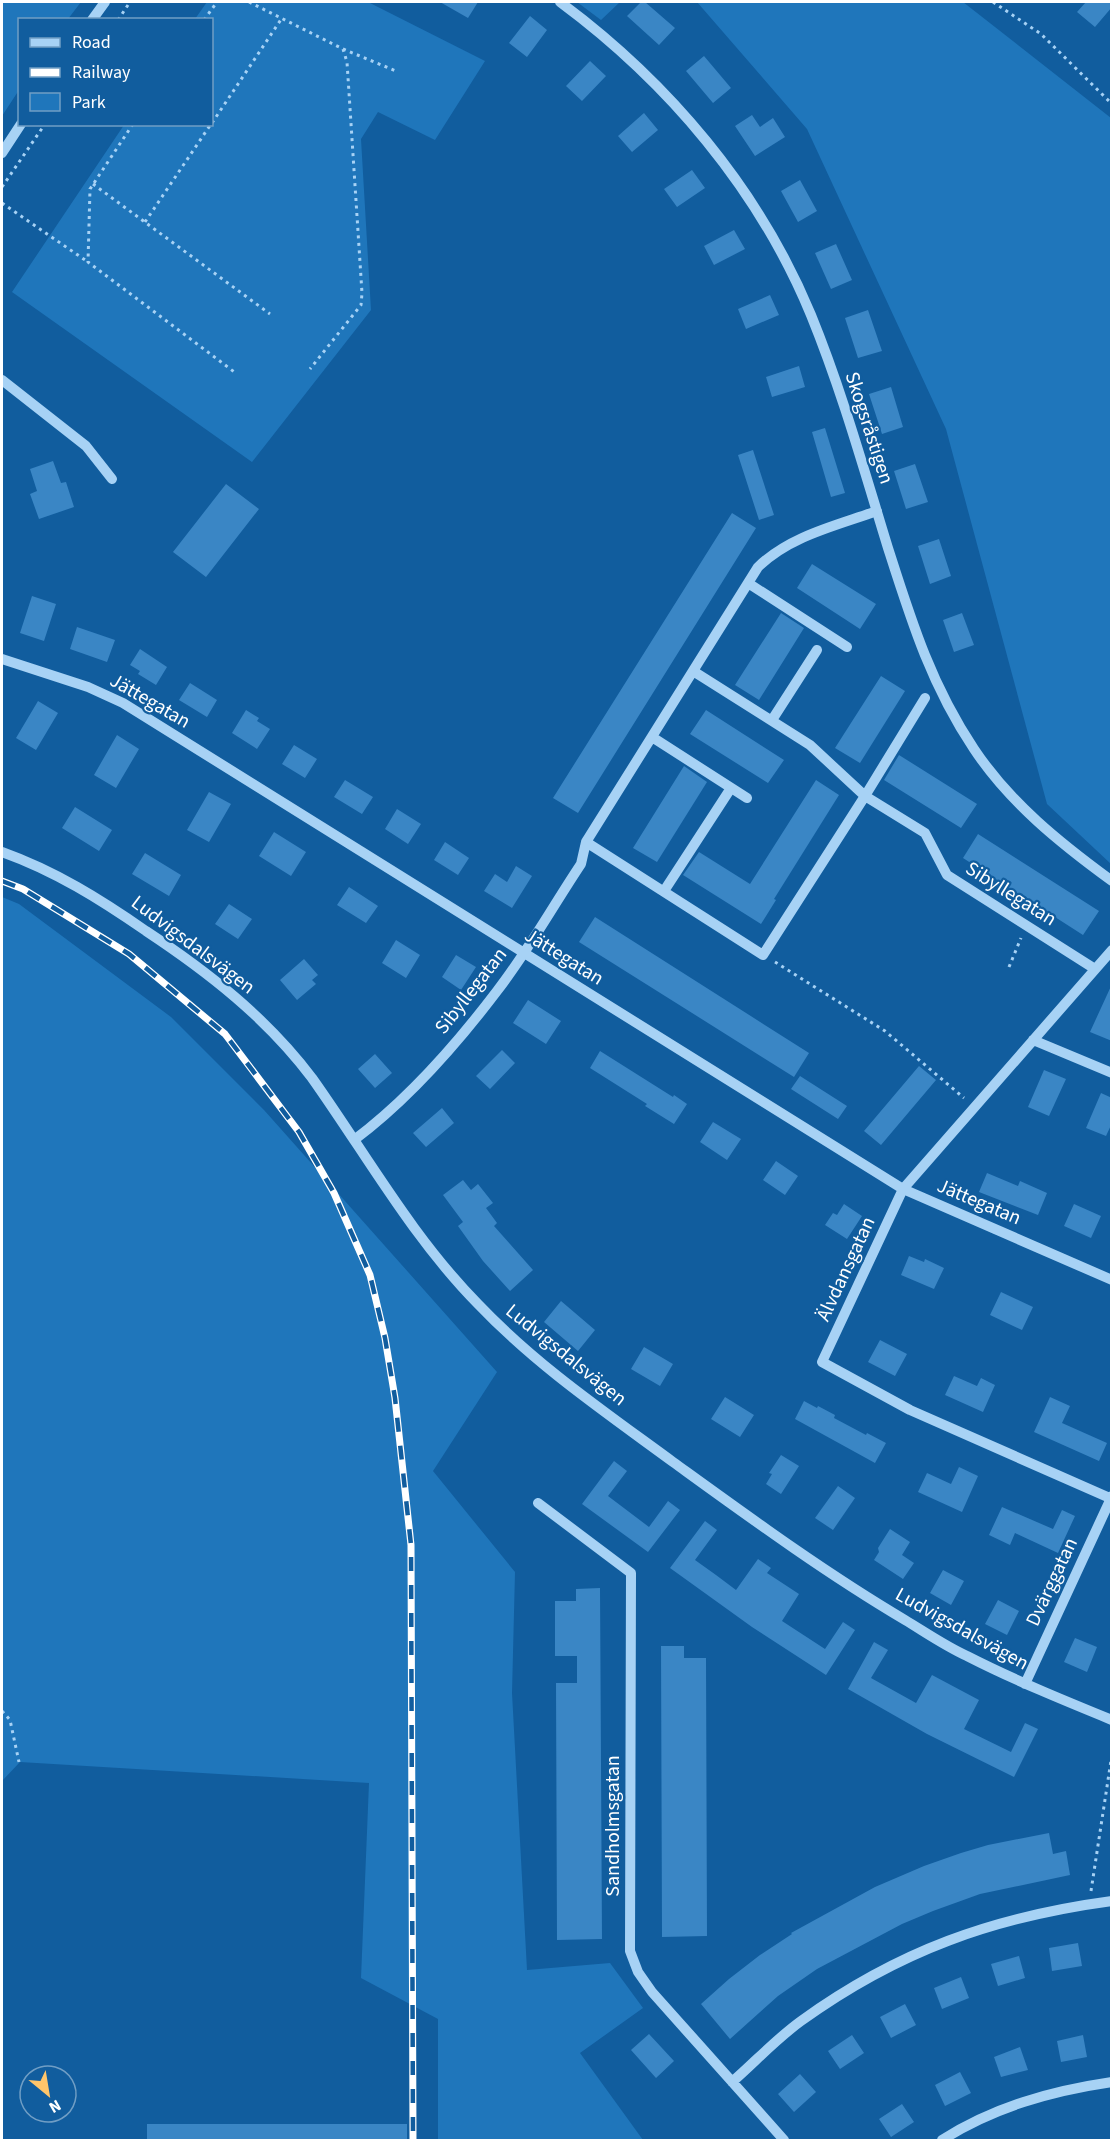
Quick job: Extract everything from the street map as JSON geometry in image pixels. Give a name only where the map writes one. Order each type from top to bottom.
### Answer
[{"type":"street","points":[[93,18],[105,2]]},
{"type":"street","name":"Skogsråstigen","points":[[560,2],[586,21],[632,62],[704,137],[734,176],[764,224],[810,313],[877,511],[915,634],[952,713],[975,750],[1004,788],[1036,822],[1112,881]]},
{"type":"street","points":[[2,153],[20,126]]},
{"type":"street","points":[[2,380],[86,446],[112,479]]},
{"type":"street","name":"Sibyllegatan","points":[[354,1140],[381,1120],[423,1079],[498,990],[581,864],[586,842],[758,567],[773,552],[791,542],[877,511]]},
{"type":"street","points":[[748,583],[847,648]]},
{"type":"street","points":[[772,720],[818,650]]},
{"type":"street","name":"Jättegatan","points":[[2,659],[88,687],[123,703],[903,1189],[1112,1280]]},
{"type":"street","name":"Sibyllegatan","points":[[693,671],[810,745],[865,796],[925,833],[947,875],[1095,969]]},
{"type":"street","points":[[586,842],[763,955],[925,698]]},
{"type":"street","points":[[652,736],[747,798]]},
{"type":"street","points":[[664,891],[731,788]]},
{"type":"street","name":"Ludvigsdalsvägen","points":[[2,852],[27,861],[93,895],[220,983],[268,1026],[309,1075],[443,1266],[497,1324],[544,1366],[778,1538],[857,1591],[963,1655],[1112,1720]]},
{"type":"street","name":"Älvdansgatan","points":[[1111,1497],[910,1410],[822,1362],[903,1189],[1112,950]]},
{"type":"street","points":[[1034,1040],[1112,1073]]},
{"type":"street","name":"Dvärggatan","points":[[1025,1684],[1111,1497]]},
{"type":"street","name":"Sandholmsgatan","points":[[538,1503],[631,1573],[630,1950],[638,1972],[652,1992],[784,2140]]},
{"type":"street","points":[[732,2082],[799,2023],[852,1987],[898,1962],[952,1938],[998,1923],[1058,1908],[1112,1901]]},
{"type":"street","points":[[942,2140],[978,2119],[1044,2094],[1112,2082]]},
{"type":"path","points":[[119,18],[130,2]]},
{"type":"path","points":[[205,18],[217,2]]},
{"type":"path","points":[[249,2],[344,49],[396,71]]},
{"type":"path","points":[[993,2],[1041,34],[1112,104]]},
{"type":"path","points":[[213,121],[282,18]]},
{"type":"path","points":[[310,369],[361,305],[347,62],[344,49]]},
{"type":"path","points":[[2,188],[44,126]]},
{"type":"path","points":[[88,262],[90,189],[132,126]]},
{"type":"path","points":[[145,222],[210,126]]},
{"type":"path","points":[[93,184],[270,314]]},
{"type":"path","points":[[2,203],[88,262],[237,374]]},
{"type":"path","points":[[1009,967],[1025,925]]},
{"type":"path","points":[[763,955],[885,1030],[975,1107]]},
{"type":"path","points":[[2,1711],[10,1720],[20,1762]]},
{"type":"path","points":[[1088,1904],[1112,1754]]},
{"type":"green space","points":[[2,2],[81,2],[69,18],[18,18],[18,92],[2,116]]},
{"type":"green space","points":[[207,2],[368,2],[485,61],[435,140],[378,112],[361,139],[371,310],[252,462],[12,292],[123,126],[213,126],[213,18],[196,18]]},
{"type":"green space","points":[[577,2],[620,2],[601,20]]},
{"type":"green space","points":[[697,2],[963,2],[1111,118],[1111,864],[1047,804],[946,429],[807,129]]},
{"type":"green space","points":[[2,897],[19,904],[171,1017],[264,1110],[497,1372],[433,1471],[515,1572],[512,1693],[527,1970],[610,1963],[643,2008],[580,2053],[643,2140],[438,2140],[438,2019],[361,1978],[369,1783],[20,1762],[2,1781]]},
{"type":"building","points":[[440,2],[478,2],[468,18]]},
{"type":"building","points":[[641,2],[645,2],[675,28],[659,45],[627,16]]},
{"type":"building","points":[[1086,2],[1112,2],[1112,7],[1095,27],[1077,12]]},
{"type":"building","points":[[530,16],[547,30],[527,57],[509,43]]},
{"type":"building","points":[[704,56],[731,88],[713,103],[686,71]]},
{"type":"building","points":[[590,61],[606,76],[582,101],[566,86]]},
{"type":"building","points":[[644,113],[658,130],[632,152],[618,136]]},
{"type":"building","points":[[752,115],[760,127],[773,118],[785,137],[755,156],[735,126]]},
{"type":"building","points":[[692,170],[705,188],[677,207],[664,189]]},
{"type":"building","points":[[800,180],[817,211],[798,222],[781,191]]},
{"type":"building","points":[[734,230],[745,249],[714,265],[704,246]]},
{"type":"building","points":[[836,244],[852,280],[831,289],[815,253]]},
{"type":"building","points":[[770,295],[779,315],[746,329],[738,309]]},
{"type":"building","points":[[868,310],[882,351],[858,358],[845,318]]},
{"type":"building","points":[[799,366],[805,387],[772,397],[766,377]]},
{"type":"building","points":[[891,387],[903,427],[882,434],[869,394]]},
{"type":"building","points":[[825,428],[845,493],[831,497],[812,432]]},
{"type":"building","points":[[753,450],[774,515],[759,520],[738,455]]},
{"type":"building","points":[[53,461],[61,483],[66,482],[74,507],[39,519],[30,494],[37,491],[30,469]]},
{"type":"building","points":[[915,464],[928,502],[906,509],[894,471]]},
{"type":"building","points":[[226,484],[259,509],[206,577],[173,552]]},
{"type":"building","points":[[732,513],[756,528],[578,813],[553,798]]},
{"type":"building","points":[[939,539],[951,576],[930,584],[918,546]]},
{"type":"building","points":[[812,564],[876,604],[860,629],[797,588]]},
{"type":"building","points":[[32,596],[56,604],[44,641],[20,633]]},
{"type":"building","points":[[781,613],[804,628],[759,700],[735,685]]},
{"type":"building","points":[[962,613],[974,645],[954,652],[943,620]]},
{"type":"building","points":[[77,627],[115,640],[107,662],[70,649]]},
{"type":"building","points":[[140,649],[167,667],[156,685],[138,674],[140,671],[130,665]]},
{"type":"building","points":[[881,676],[905,691],[860,763],[835,748]]},
{"type":"building","points":[[190,683],[217,700],[207,717],[179,700]]},
{"type":"building","points":[[38,701],[58,713],[36,750],[16,738]]},
{"type":"building","points":[[246,710],[270,729],[257,749],[232,733]]},
{"type":"building","points":[[706,710],[784,760],[768,783],[690,734]]},
{"type":"building","points":[[117,735],[139,749],[116,788],[94,775]]},
{"type":"building","points":[[294,745],[317,759],[305,778],[282,764]]},
{"type":"building","points":[[899,755],[977,804],[961,828],[884,780]]},
{"type":"building","points":[[684,766],[707,782],[657,862],[633,848]]},
{"type":"building","points":[[345,780],[373,797],[362,814],[334,797]]},
{"type":"building","points":[[816,780],[839,795],[774,899],[776,900],[761,924],[683,875],[699,852],[750,884]]},
{"type":"building","points":[[209,792],[231,804],[209,842],[187,830]]},
{"type":"building","points":[[75,807],[112,830],[99,851],[62,828]]},
{"type":"building","points":[[397,809],[421,824],[408,844],[385,829]]},
{"type":"building","points":[[274,832],[306,852],[291,876],[259,856]]},
{"type":"building","points":[[978,834],[1099,911],[1083,935],[963,858]]},
{"type":"building","points":[[445,842],[469,858],[458,875],[434,860]]},
{"type":"building","points":[[145,853],[181,875],[169,896],[132,874]]},
{"type":"building","points":[[516,866],[532,876],[512,908],[484,891],[495,874],[507,882]]},
{"type":"building","points":[[349,887],[378,906],[366,923],[337,905]]},
{"type":"building","points":[[229,904],[252,919],[238,939],[215,924]]},
{"type":"building","points":[[595,917],[809,1053],[794,1077],[579,942]]},
{"type":"building","points":[[396,940],[420,955],[406,978],[382,963]]},
{"type":"building","points":[[456,955],[476,967],[461,990],[442,977]]},
{"type":"building","points":[[304,959],[318,975],[312,980],[316,984],[297,1000],[280,980]]},
{"type":"building","points":[[1112,984],[1112,1041],[1090,1032]]},
{"type":"building","points":[[528,1000],[561,1021],[546,1044],[513,1023]]},
{"type":"building","points":[[502,1050],[515,1063],[490,1089],[476,1076]]},
{"type":"building","points":[[600,1051],[687,1104],[674,1124],[590,1068]]},
{"type":"building","points":[[375,1054],[392,1073],[375,1088],[358,1069]]},
{"type":"building","points":[[919,1066],[936,1080],[881,1145],[864,1131]]},
{"type":"building","points":[[1044,1070],[1066,1079],[1049,1116],[1028,1107]]},
{"type":"building","points":[[800,1076],[847,1106],[838,1119],[791,1089]]},
{"type":"building","points":[[1101,1093],[1112,1098],[1112,1123],[1106,1136],[1086,1128]]},
{"type":"building","points":[[442,1108],[454,1123],[426,1147],[413,1133]]},
{"type":"building","points":[[713,1122],[741,1139],[727,1160],[700,1142]]},
{"type":"building","points":[[776,1161],[798,1176],[785,1195],[763,1180]]},
{"type":"building","points":[[987,1173],[1018,1186],[1020,1181],[1047,1193],[1038,1215],[979,1192]]},
{"type":"building","points":[[463,1180],[471,1190],[478,1184],[493,1203],[486,1208],[497,1223],[494,1226],[533,1270],[510,1291],[483,1261],[458,1226],[463,1222],[443,1195]]},
{"type":"building","points":[[844,1204],[862,1216],[847,1239],[825,1225],[833,1213],[837,1215]]},
{"type":"building","points":[[1074,1204],[1101,1216],[1091,1238],[1064,1226]]},
{"type":"building","points":[[909,1256],[924,1262],[925,1259],[944,1268],[934,1289],[901,1275]]},
{"type":"building","points":[[1001,1292],[1033,1307],[1022,1330],[990,1315]]},
{"type":"building","points":[[561,1301],[595,1330],[578,1351],[544,1322]]},
{"type":"building","points":[[880,1340],[907,1354],[895,1376],[868,1362]]},
{"type":"building","points":[[644,1347],[673,1364],[660,1386],[631,1369]]},
{"type":"building","points":[[954,1376],[977,1386],[981,1378],[995,1385],[983,1412],[945,1395]]},
{"type":"building","points":[[725,1397],[754,1415],[740,1437],[711,1419]]},
{"type":"building","points":[[1050,1397],[1070,1406],[1062,1423],[1107,1443],[1099,1461],[1034,1432]]},
{"type":"building","points":[[804,1401],[835,1415],[834,1418],[866,1435],[867,1433],[886,1443],[875,1463],[795,1419]]},
{"type":"building","points":[[781,1455],[799,1466],[781,1494],[766,1484],[772,1474],[769,1473]]},
{"type":"building","points":[[614,1461],[627,1471],[608,1496],[649,1527],[668,1501],[680,1510],[648,1552],[582,1504]]},
{"type":"building","points":[[959,1467],[978,1476],[962,1512],[918,1492],[927,1473],[951,1484]]},
{"type":"building","points":[[838,1486],[855,1498],[833,1530],[815,1518]]},
{"type":"building","points":[[1002,1507],[1053,1529],[1062,1510],[1075,1516],[1058,1553],[1015,1533],[1010,1545],[989,1535]]},
{"type":"building","points":[[705,1521],[717,1530],[695,1560],[736,1590],[758,1559],[771,1568],[767,1573],[799,1594],[782,1621],[825,1649],[843,1622],[855,1630],[826,1675],[752,1627],[670,1568]]},
{"type":"building","points":[[890,1529],[910,1542],[902,1555],[914,1563],[903,1579],[874,1560],[879,1552],[878,1548]]},
{"type":"building","points":[[943,1570],[964,1581],[951,1605],[930,1593]]},
{"type":"building","points":[[600,1588],[602,1939],[557,1940],[556,1683],[577,1683],[577,1656],[555,1656],[555,1601],[576,1601],[576,1589]]},
{"type":"building","points":[[998,1600],[1019,1611],[1007,1635],[985,1624]]},
{"type":"building","points":[[1075,1638],[1097,1647],[1087,1672],[1064,1662]]},
{"type":"building","points":[[874,1642],[888,1650],[871,1678],[916,1703],[932,1675],[979,1700],[964,1729],[1011,1752],[1025,1723],[1038,1729],[1014,1777],[927,1734],[848,1689]]},
{"type":"building","points":[[661,1646],[684,1646],[684,1658],[706,1658],[707,1936],[662,1937]]},
{"type":"building","points":[[1049,1833],[1053,1854],[1066,1851],[1070,1875],[980,1894],[902,1924],[817,1969],[778,1996],[730,2039],[701,2004],[729,1979],[791,1933],[875,1887],[961,1853],[988,1845]]},
{"type":"building","points":[[1078,1943],[1082,1966],[1052,1971],[1049,1948]]},
{"type":"building","points":[[1019,1956],[1025,1978],[998,1986],[991,1964]]},
{"type":"building","points":[[961,1977],[969,1998],[942,2009],[934,1988]]},
{"type":"building","points":[[905,2004],[916,2025],[891,2038],[880,2017]]},
{"type":"building","points":[[649,2034],[674,2061],[656,2078],[631,2050]]},
{"type":"building","points":[[852,2035],[864,2053],[840,2069],[828,2051]]},
{"type":"building","points":[[1083,2035],[1087,2057],[1061,2062],[1057,2041]]},
{"type":"building","points":[[1020,2047],[1028,2070],[1001,2077],[994,2057]]},
{"type":"building","points":[[960,2072],[971,2093],[945,2106],[935,2085]]},
{"type":"building","points":[[800,2074],[816,2092],[794,2112],[778,2094]]},
{"type":"building","points":[[902,2104],[914,2122],[891,2137],[879,2119]]},
{"type":"building","points":[[147,2124],[407,2124],[407,2140],[147,2140]]},
{"type":"railway","points":[[2,881],[23,889],[129,954],[225,1034],[299,1132],[334,1193],[370,1275],[385,1338],[395,1398],[411,1545],[413,2140]]}]
